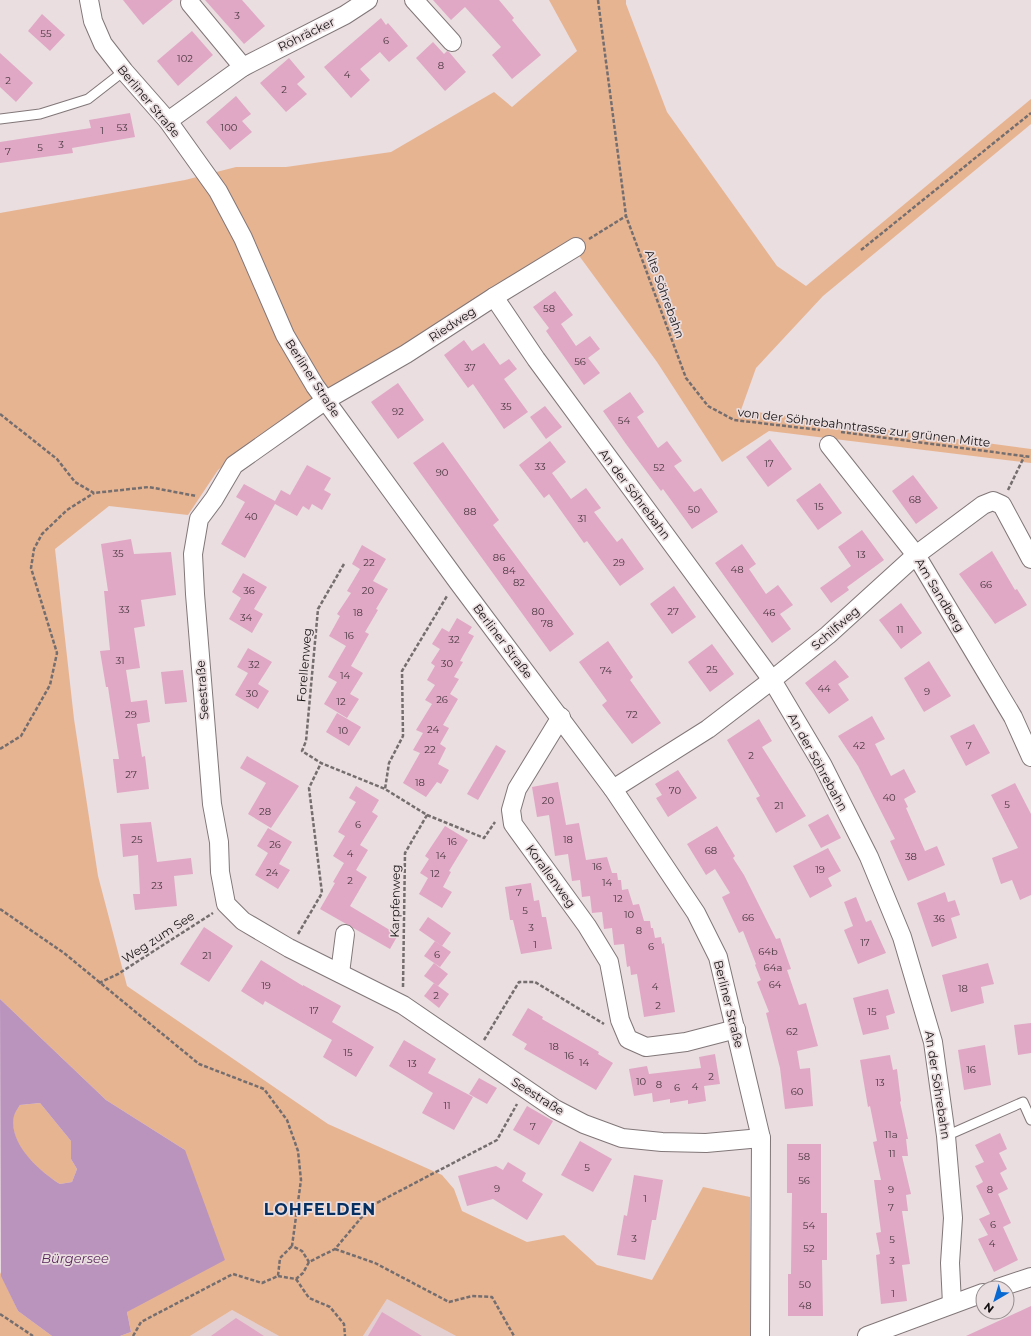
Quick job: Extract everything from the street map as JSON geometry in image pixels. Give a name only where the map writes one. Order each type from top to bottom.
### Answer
[{"type":"street","name":"Berliner Straße","points":[[89,0],[93,21],[103,44],[124,72],[168,121],[218,191],[243,238],[285,335],[315,386],[458,582],[561,717],[613,789],[696,913],[718,957],[761,1138],[760,1336]]},
{"type":"street","name":"Röhräcker","points":[[168,121],[243,67],[345,15],[368,0]]},
{"type":"street","points":[[414,0],[452,42]]},
{"type":"street","points":[[190,3],[243,67]]},
{"type":"street","name":"Riedweg","points":[[326,400],[406,354],[494,297],[576,247]]},
{"type":"street","name":"An der Söhrebahn","points":[[494,297],[536,359],[772,680],[825,770],[869,857],[902,937],[933,1042],[946,1136],[953,1218],[950,1264],[952,1304]]},
{"type":"street","name":"Seestraße","points":[[326,400],[234,465],[214,499],[199,519],[193,554],[212,804],[219,842],[220,872],[226,904],[243,922],[289,948],[403,1006],[555,1109],[584,1124],[622,1138],[662,1142],[706,1143],[761,1138]]},
{"type":"street","name":"Am Sandberg","points":[[828,435],[916,555],[1013,717],[1031,757]]},
{"type":"street","name":"Schilfweg","points":[[613,789],[708,729],[772,680],[828,635],[916,555],[983,505],[993,501],[1002,505]]},
{"type":"street","points":[[1002,505],[1031,559]]},
{"type":"street","points":[[511,810],[517,789],[561,717]]},
{"type":"street","name":"Korallenweg","points":[[511,810],[513,824],[587,926],[610,962],[620,1020],[628,1039]]},
{"type":"street","points":[[340,973],[345,934]]},
{"type":"street","points":[[628,1039],[646,1047],[686,1042],[736,1029]]},
{"type":"street","points":[[1015,1282],[1031,1277]]},
{"type":"street","points":[[867,1336],[975,1296]]},
{"type":"lane","points":[[0,119],[40,114],[88,99],[124,72]]},
{"type":"lane","points":[[946,1136],[1023,1102],[1031,1120]]},
{"type":"path","name":"Alte Söhrebahn","points":[[598,0],[626,216],[686,378]]},
{"type":"path","points":[[861,250],[1031,113]]},
{"type":"path","points":[[576,247],[626,216]]},
{"type":"path","name":"von der Söhrebahntrasse zur grünen Mitte","points":[[686,378],[708,406],[734,420],[828,435],[1031,457]]},
{"type":"path","points":[[0,414],[57,459],[75,482],[94,493]]},
{"type":"path","points":[[1002,505],[1010,483],[1024,457]]},
{"type":"path","points":[[0,749],[21,736],[50,684],[57,653],[31,568],[34,548],[42,534],[67,510],[94,493],[149,487],[214,499]]},
{"type":"path","name":"Forellenweg","points":[[344,564],[318,609],[306,741],[302,751],[321,763],[385,789]]},
{"type":"path","points":[[458,582],[442,602],[402,671],[403,736],[389,763],[385,789],[427,815],[484,838],[500,814],[511,810]]},
{"type":"path","points":[[289,948],[322,893],[309,788],[321,763]]},
{"type":"path","name":"Karpfenweg","points":[[403,1006],[405,853],[427,815]]},
{"type":"path","name":"Weg zum See","points":[[100,983],[118,974],[226,904]]},
{"type":"path","points":[[0,909],[64,952],[199,1064],[264,1089],[287,1120],[298,1151],[301,1180],[292,1246],[280,1258],[278,1276]]},
{"type":"path","points":[[475,1055],[519,982],[535,982],[628,1039]]},
{"type":"path","points":[[296,1279],[303,1273],[309,1262],[335,1249],[371,1206],[497,1140],[526,1089]]},
{"type":"path","points":[[292,1246],[302,1251],[309,1262]]},
{"type":"path","points":[[335,1249],[375,1263],[449,1302],[472,1296],[492,1297],[514,1336]]},
{"type":"path","points":[[133,1336],[141,1322],[233,1274],[262,1283],[278,1276],[296,1279],[309,1298],[330,1306],[344,1324],[345,1336]]},
{"type":"path","points":[[0,1314],[34,1336]]},
{"type":"shaded area","points":[[549,0],[626,0],[626,4],[667,112],[777,266],[806,286],[1031,99],[1031,124],[823,296],[756,368],[741,410],[1031,449],[1031,463],[769,431],[722,462],[657,362],[569,242],[366,371],[302,407],[218,470],[188,515],[109,506],[55,549],[74,719],[98,876],[127,986],[328,1124],[442,1175],[454,1189],[462,1211],[527,1242],[564,1235],[597,1265],[652,1280],[703,1187],[750,1197],[750,1336],[456,1336],[387,1299],[363,1336],[279,1336],[232,1310],[190,1336],[120,1336],[131,1332],[127,1312],[185,1150],[106,1100],[0,999],[0,213],[185,180],[236,167],[286,167],[391,152],[494,92],[512,107],[577,51]]},
{"type":"shaded area","points":[[40,1103],[71,1141],[71,1159],[77,1169],[72,1182],[60,1184],[43,1172],[26,1155],[15,1136],[13,1125],[14,1115],[20,1105]]},
{"type":"shaded area","points":[[0,1272],[18,1311],[52,1336],[0,1336]]},
{"type":"shaded area","points":[[387,1299],[456,1336],[363,1336]]},
{"type":"shaded area","points":[[232,1310],[279,1336],[190,1336]]},
{"type":"water","name":"Bürgersee","points":[[0,999],[106,1100],[185,1150],[225,1260],[127,1312],[131,1332],[120,1336],[52,1336],[18,1311],[1,1276]],"holes":[[[40,1103],[71,1141],[71,1159],[77,1169],[72,1182],[60,1184],[43,1172],[20,1146],[13,1126],[14,1116],[20,1105]]]},
{"type":"building","points":[[123,0],[173,0],[143,25]]},
{"type":"building","points":[[205,0],[242,0],[265,26],[244,44]]},
{"type":"building","points":[[433,0],[499,0],[514,18],[512,20],[541,55],[512,79],[492,55],[501,47],[465,7],[451,20]]},
{"type":"building","points":[[42,14],[65,35],[50,51],[28,31]]},
{"type":"building","points":[[381,18],[386,25],[388,23],[408,46],[389,62],[380,52],[360,69],[370,80],[351,98],[324,67]]},
{"type":"building","points":[[192,31],[213,55],[178,86],[157,61]]},
{"type":"building","points":[[433,42],[444,54],[447,51],[449,52],[466,72],[445,91],[416,58]]},
{"type":"building","points":[[0,53],[33,83],[16,102],[0,87]]},
{"type":"building","points":[[289,58],[305,77],[297,84],[307,94],[286,112],[260,83]]},
{"type":"building","points":[[236,96],[251,114],[242,121],[252,132],[230,150],[206,122]]},
{"type":"building","points":[[130,113],[135,137],[72,148],[73,153],[0,163],[0,142],[91,128],[89,120]]},
{"type":"building","points":[[555,291],[573,315],[561,324],[576,346],[590,336],[600,349],[588,358],[600,373],[584,385],[546,331],[549,328],[533,307]]},
{"type":"building","points":[[464,340],[472,351],[484,343],[500,365],[509,359],[517,369],[504,379],[528,412],[504,429],[473,384],[468,388],[444,355]]},
{"type":"building","points":[[398,383],[424,420],[398,439],[371,402]]},
{"type":"building","points":[[630,392],[644,412],[637,417],[658,448],[667,441],[682,461],[674,466],[694,492],[701,488],[718,512],[692,529],[663,489],[661,491],[603,411]]},
{"type":"building","points":[[545,406],[562,427],[546,439],[530,417]]},
{"type":"building","points":[[770,439],[792,469],[768,487],[746,457]]},
{"type":"building","points":[[550,441],[566,462],[552,473],[571,499],[586,488],[601,508],[594,512],[617,542],[622,538],[644,569],[620,586],[587,541],[584,543],[549,494],[544,498],[519,465]]},
{"type":"building","points":[[443,442],[499,520],[493,525],[574,634],[550,652],[413,463]]},
{"type":"building","points":[[307,465],[331,478],[324,490],[331,494],[322,510],[312,504],[309,510],[303,506],[297,516],[275,504],[245,558],[221,544],[245,502],[236,497],[244,484],[275,501],[281,490],[290,495]]},
{"type":"building","points":[[913,475],[938,508],[916,524],[892,491]]},
{"type":"building","points":[[820,483],[842,513],[818,530],[796,500]]},
{"type":"building","points":[[862,530],[884,560],[847,587],[849,590],[831,603],[820,588],[851,566],[838,547]]},
{"type":"building","points":[[131,539],[134,554],[171,552],[176,595],[141,600],[145,626],[134,628],[140,668],[126,670],[131,702],[147,700],[150,722],[137,724],[142,757],[145,756],[149,789],[117,793],[113,759],[119,759],[108,687],[106,687],[100,651],[110,650],[104,591],[108,591],[101,544]]},
{"type":"building","points":[[742,544],[756,564],[749,569],[766,594],[778,585],[793,605],[780,614],[791,629],[772,643],[715,563]]},
{"type":"building","points":[[362,545],[386,559],[373,581],[388,589],[365,632],[369,634],[351,666],[363,673],[350,694],[359,699],[347,718],[324,704],[337,682],[328,677],[346,646],[329,636],[340,616],[337,614],[351,593],[347,591],[360,569],[352,564]]},
{"type":"building","points":[[992,551],[1015,590],[1017,589],[1027,605],[995,624],[959,574]]},
{"type":"building","points":[[243,573],[267,587],[254,609],[263,614],[252,633],[229,619],[241,598],[232,592]]},
{"type":"building","points":[[674,586],[696,617],[672,634],[650,604]]},
{"type":"building","points":[[901,603],[922,633],[901,649],[879,620]]},
{"type":"building","points":[[457,618],[472,627],[468,633],[474,636],[460,661],[463,662],[454,677],[459,679],[450,694],[458,699],[443,725],[449,728],[440,744],[446,748],[438,764],[449,770],[441,784],[437,782],[426,797],[403,783],[420,753],[413,750],[423,733],[416,730],[432,704],[425,700],[435,685],[427,680],[435,666],[431,663],[440,649],[432,644],[442,628],[449,632]]},
{"type":"building","points":[[608,641],[633,677],[630,680],[661,723],[632,744],[602,705],[607,701],[579,662]]},
{"type":"building","points":[[712,644],[734,674],[710,692],[688,662]]},
{"type":"building","points":[[248,648],[272,662],[258,684],[269,691],[258,709],[235,695],[248,673],[237,667]]},
{"type":"building","points":[[835,660],[849,677],[838,684],[849,700],[829,714],[805,683]]},
{"type":"building","points":[[929,661],[951,696],[924,712],[904,678]]},
{"type":"building","points":[[183,670],[187,702],[165,704],[161,672]]},
{"type":"building","points":[[337,713],[361,727],[349,746],[326,732]]},
{"type":"building","points":[[872,716],[885,739],[875,744],[891,776],[904,769],[916,792],[904,799],[908,807],[906,808],[925,851],[937,846],[945,865],[908,881],[890,841],[895,839],[858,766],[838,736]]},
{"type":"building","points":[[759,719],[772,741],[762,747],[806,816],[776,833],[756,798],[760,796],[727,740]]},
{"type":"building","points":[[974,724],[990,753],[966,766],[950,736]]},
{"type":"building","points":[[496,745],[506,751],[478,800],[467,794]]},
{"type":"building","points":[[247,756],[299,786],[271,828],[248,814],[266,783],[240,768]]},
{"type":"building","points":[[678,770],[697,798],[668,817],[656,798],[662,795],[655,784]]},
{"type":"building","points":[[558,782],[566,825],[579,823],[586,860],[607,857],[612,873],[617,873],[618,880],[621,880],[622,890],[628,889],[633,905],[639,904],[644,921],[650,921],[655,938],[661,937],[662,944],[664,943],[675,1012],[644,1017],[637,974],[631,975],[630,966],[627,967],[624,944],[614,945],[612,928],[604,929],[602,912],[592,913],[590,896],[582,897],[580,880],[572,881],[568,854],[555,856],[549,815],[537,817],[532,787]]},
{"type":"building","points":[[1015,783],[1031,814],[1031,895],[1020,900],[1012,880],[1001,884],[992,858],[1018,848],[991,795]]},
{"type":"building","points":[[356,786],[379,800],[372,812],[378,816],[360,845],[368,850],[356,870],[367,877],[350,906],[398,935],[390,949],[320,909],[335,883],[333,882],[344,863],[333,856],[345,836],[338,832],[356,802],[349,798]]},
{"type":"building","points":[[828,814],[841,838],[821,848],[808,825]]},
{"type":"building","points":[[151,822],[157,862],[191,858],[193,874],[174,876],[177,906],[135,910],[133,894],[140,894],[138,855],[123,857],[120,824]]},
{"type":"building","points":[[445,826],[468,840],[449,871],[451,872],[443,887],[452,892],[442,908],[419,894],[428,878],[420,873],[429,859],[425,856]]},
{"type":"building","points":[[717,826],[735,856],[733,858],[744,875],[776,939],[780,938],[791,969],[787,970],[799,1005],[806,1003],[818,1046],[797,1051],[800,1069],[810,1068],[813,1106],[785,1109],[780,1068],[766,1013],[769,1012],[757,982],[761,980],[743,931],[739,933],[722,897],[730,893],[715,869],[706,875],[687,844]]},
{"type":"building","points":[[268,828],[292,842],[279,864],[290,870],[278,889],[255,875],[268,853],[257,846]]},
{"type":"building","points":[[828,848],[841,871],[828,878],[832,886],[810,898],[793,866]]},
{"type":"building","points":[[531,883],[534,901],[539,900],[542,917],[546,917],[552,949],[521,954],[513,920],[510,920],[505,887]]},
{"type":"building","points":[[945,892],[948,902],[955,900],[960,915],[951,918],[957,938],[932,947],[917,903]]},
{"type":"building","points":[[856,897],[866,922],[871,920],[886,953],[858,964],[844,930],[853,926],[844,902]]},
{"type":"building","points":[[428,917],[451,933],[442,946],[419,930]]},
{"type":"building","points":[[204,927],[233,946],[209,982],[180,964]]},
{"type":"building","points":[[435,941],[451,952],[440,967],[424,956]]},
{"type":"building","points":[[261,960],[303,986],[341,1006],[332,1022],[374,1047],[356,1077],[323,1057],[332,1040],[265,1001],[263,1005],[241,991]]},
{"type":"building","points":[[434,963],[448,974],[438,986],[424,976]]},
{"type":"building","points":[[988,963],[994,984],[981,987],[984,1003],[951,1012],[942,975]]},
{"type":"building","points":[[434,983],[449,994],[439,1008],[424,996]]},
{"type":"building","points":[[888,989],[895,1013],[886,1016],[889,1029],[863,1035],[853,998]]},
{"type":"building","points":[[528,1008],[543,1017],[542,1019],[599,1052],[598,1054],[613,1063],[596,1090],[524,1049],[527,1044],[512,1035]]},
{"type":"building","points":[[1031,1023],[1031,1053],[1018,1055],[1014,1025]]},
{"type":"building","points":[[404,1040],[436,1059],[428,1073],[473,1097],[454,1130],[422,1113],[433,1093],[389,1066]]},
{"type":"building","points":[[985,1045],[991,1085],[964,1090],[958,1050]]},
{"type":"building","points":[[715,1054],[720,1084],[704,1086],[706,1101],[688,1104],[688,1100],[670,1103],[670,1099],[653,1102],[652,1093],[634,1096],[629,1069],[647,1066],[649,1074],[701,1068],[699,1057]]},
{"type":"building","points":[[890,1055],[893,1070],[897,1069],[900,1102],[908,1139],[906,1139],[908,1156],[902,1156],[911,1194],[906,1195],[908,1211],[902,1211],[910,1264],[902,1265],[907,1301],[881,1304],[876,1255],[880,1254],[876,1233],[881,1232],[874,1180],[881,1180],[873,1142],[877,1141],[870,1106],[868,1107],[860,1060]]},
{"type":"building","points":[[479,1078],[497,1088],[487,1104],[469,1094]]},
{"type":"building","points":[[527,1106],[553,1121],[539,1145],[513,1130]]},
{"type":"building","points":[[1000,1133],[1007,1149],[999,1153],[1007,1169],[1000,1173],[1008,1189],[998,1194],[1011,1223],[1003,1227],[1018,1260],[994,1272],[978,1239],[988,1235],[979,1219],[990,1214],[976,1186],[983,1182],[975,1166],[984,1162],[975,1145]]},
{"type":"building","points":[[580,1141],[612,1159],[593,1192],[561,1175]]},
{"type":"building","points":[[787,1144],[821,1144],[821,1213],[827,1213],[827,1260],[822,1260],[823,1316],[788,1316],[788,1274],[791,1274],[792,1193],[787,1193]]},
{"type":"building","points":[[508,1162],[526,1173],[522,1181],[543,1194],[527,1220],[493,1199],[467,1206],[458,1176],[496,1166],[503,1170]]},
{"type":"building","points":[[634,1175],[663,1180],[656,1220],[652,1220],[645,1260],[617,1255],[624,1215],[627,1216]]},
{"type":"building","points":[[1031,1306],[1031,1336],[966,1336],[1001,1320],[1015,1320],[1015,1313]]},
{"type":"building","points":[[382,1312],[422,1336],[368,1336]]},
{"type":"building","points":[[236,1318],[264,1336],[211,1336]]},
{"type":"district","name":"LOHFELDEN","points":[[320,1209]]}]
